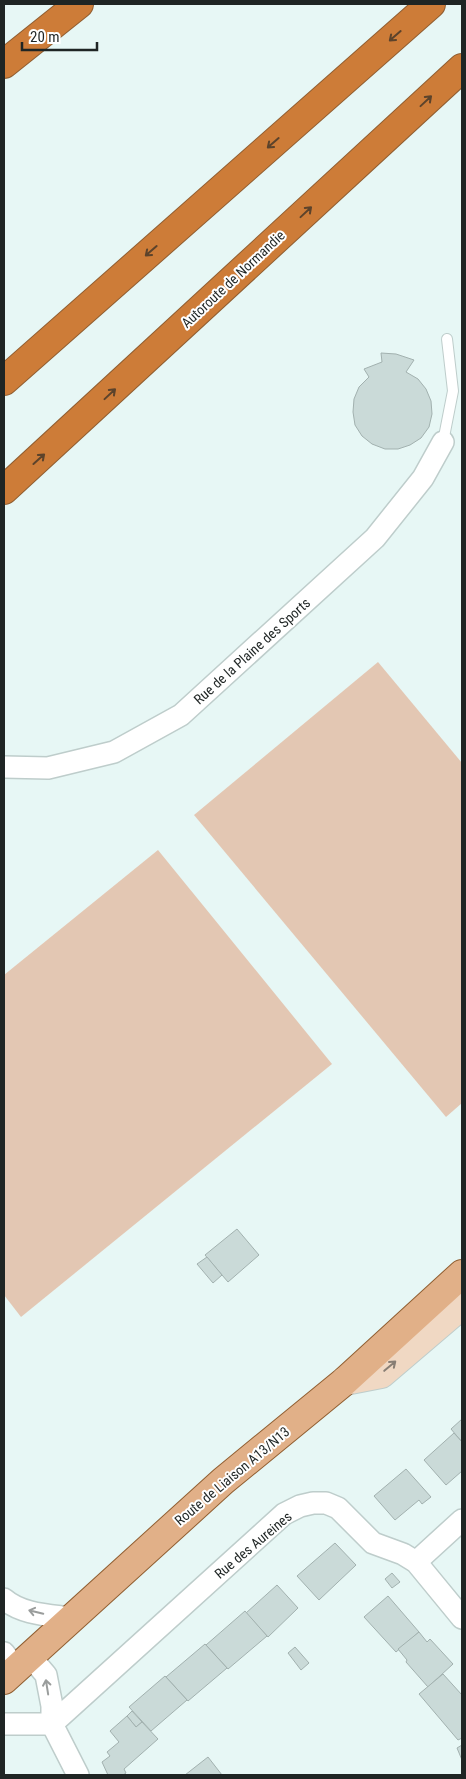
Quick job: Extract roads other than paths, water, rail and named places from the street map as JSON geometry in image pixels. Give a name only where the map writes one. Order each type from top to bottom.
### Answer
[{"type":"highway","points":[[4,64],[79,4]]},
{"type":"highway","points":[[4,381],[431,4]]},
{"type":"highway","name":"Autoroute de Normandie","points":[[4,490],[462,68]]},
{"type":"main road","name":"Route de Liaison A13/N13","points":[[13,1664],[70,1618],[223,1481],[345,1381],[462,1274]]},
{"type":"main road","points":[[345,1381],[382,1374],[462,1305]]},
{"type":"street","name":"Rue de la Plaine des Sports","points":[[4,767],[48,768],[114,752],[181,715],[375,538],[422,478],[443,442]]},
{"type":"street","name":"Rue des Aureines","points":[[52,1724],[284,1514],[300,1506],[326,1503],[338,1508],[363,1535],[373,1542],[403,1554],[416,1562],[462,1618]]},
{"type":"street","points":[[416,1562],[462,1520]]},
{"type":"street","points":[[4,1599],[28,1611],[70,1618]]},
{"type":"street","points":[[13,1664],[46,1675],[52,1706],[52,1724],[78,1775]]},
{"type":"street","points":[[4,1724],[52,1724]]},
{"type":"lane","points":[[443,442],[453,391],[448,338]]}]
